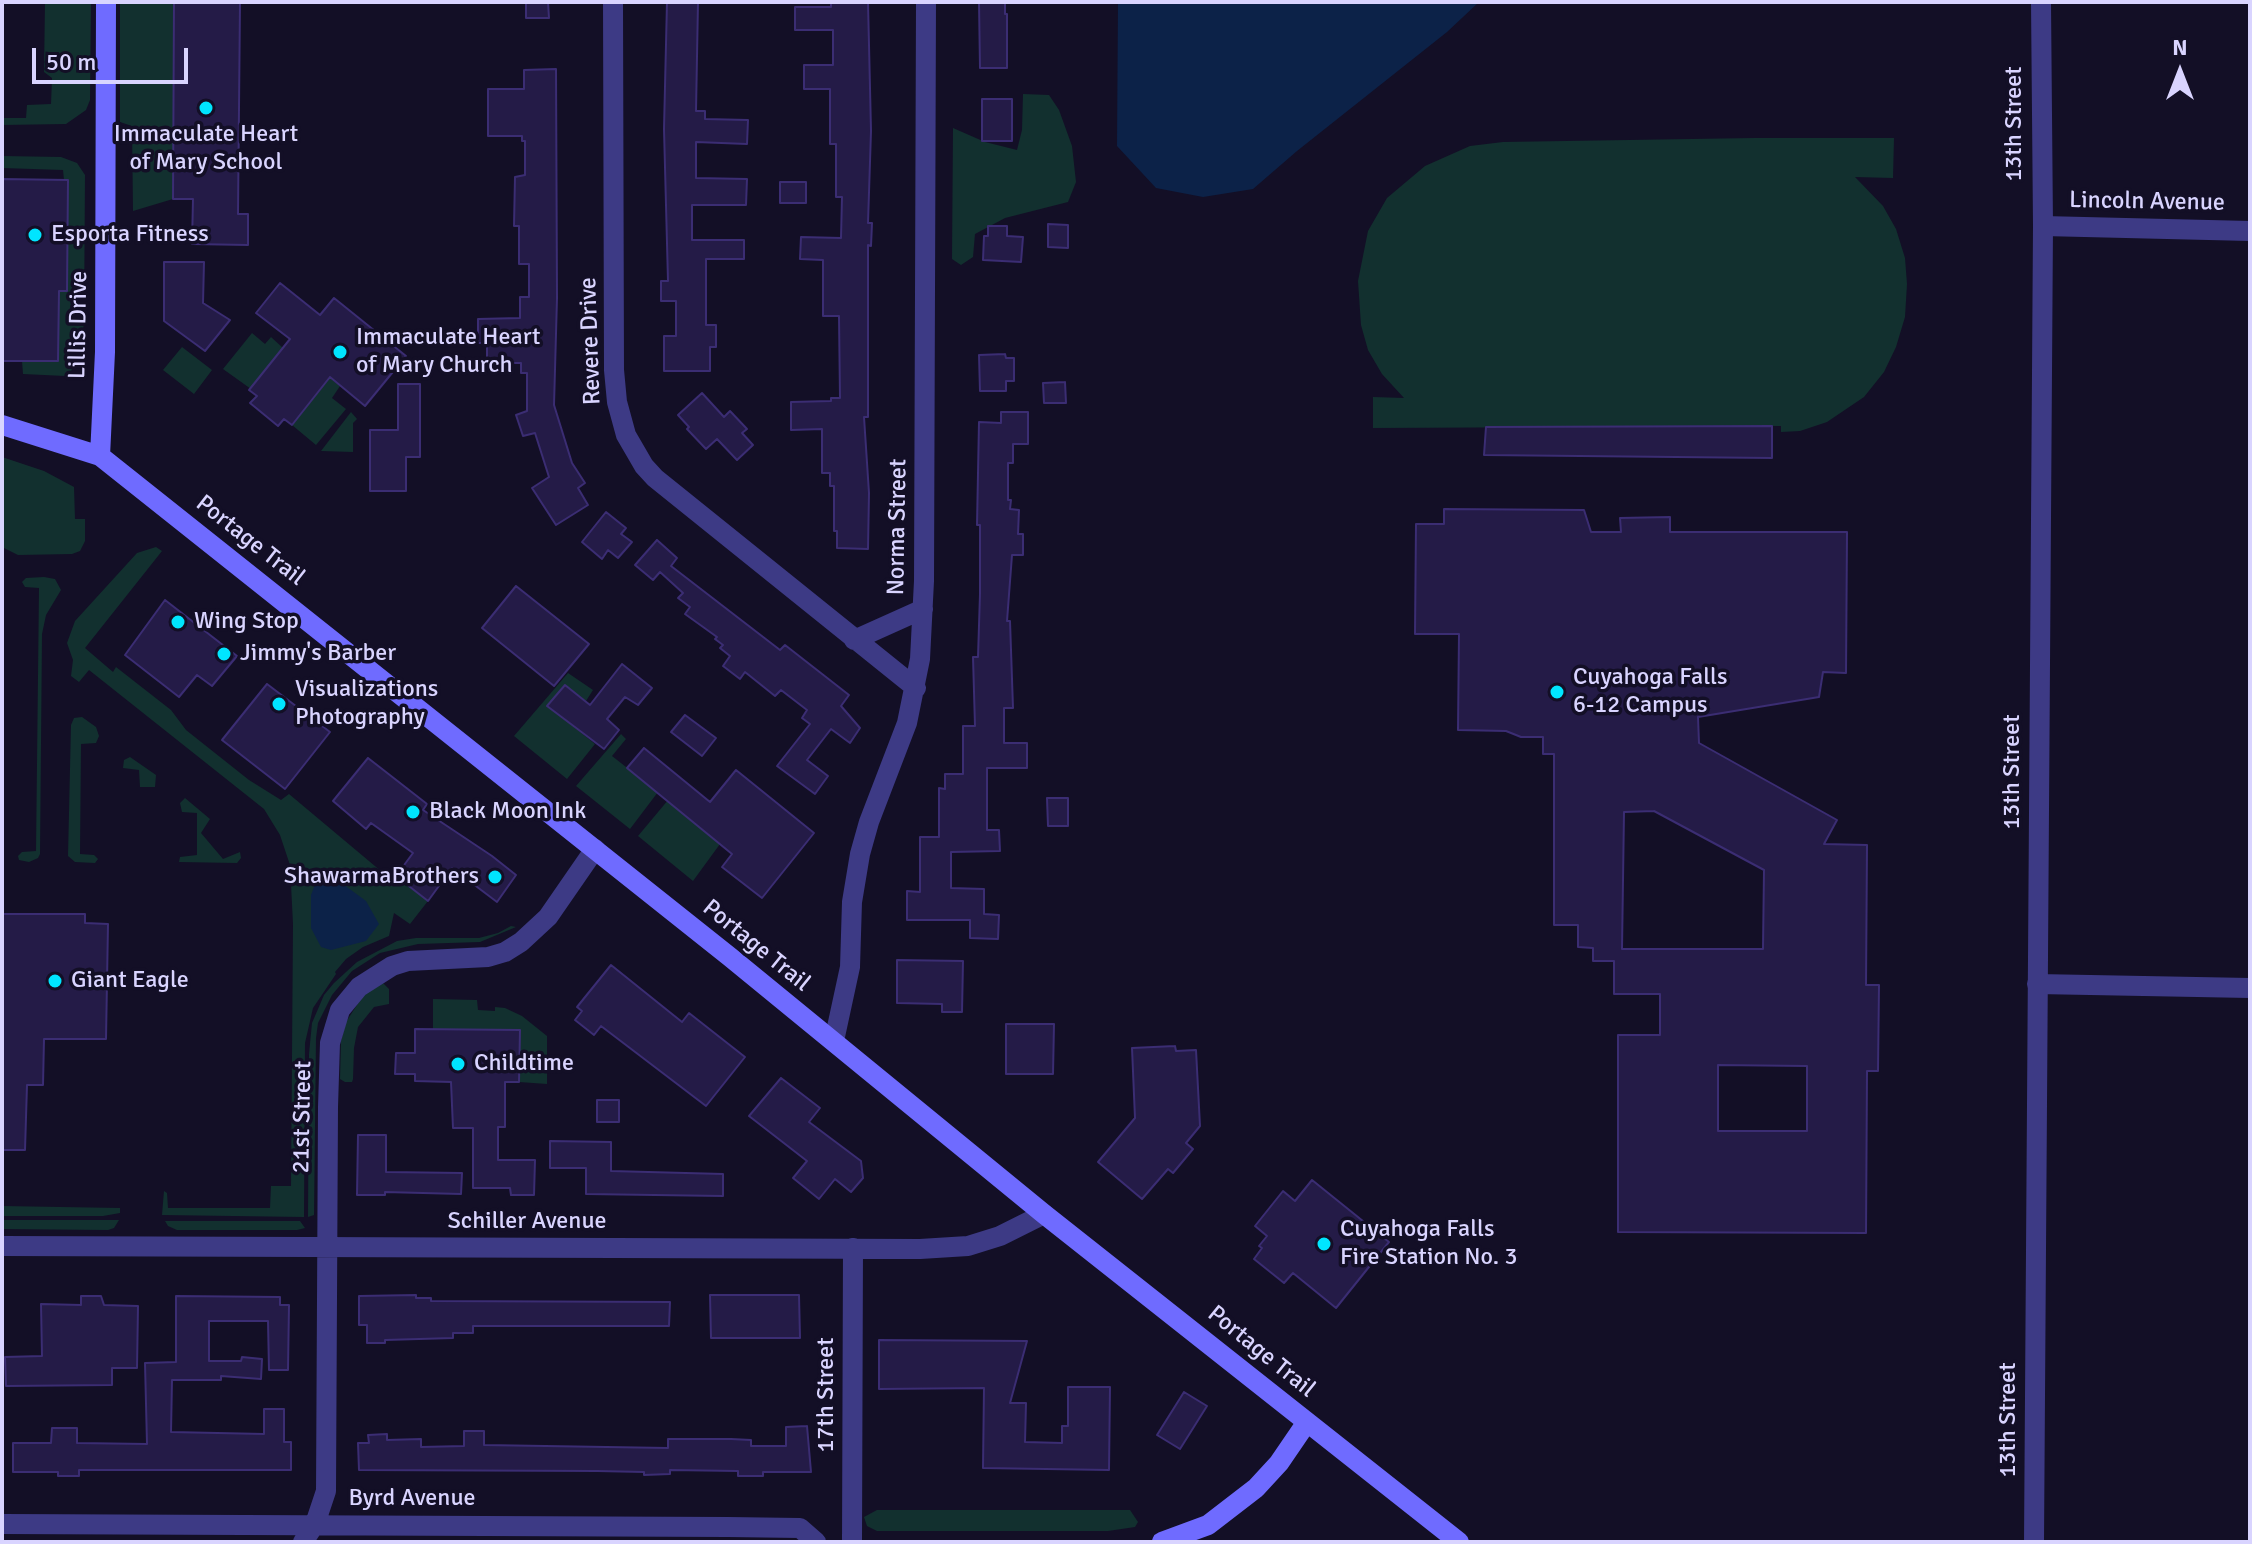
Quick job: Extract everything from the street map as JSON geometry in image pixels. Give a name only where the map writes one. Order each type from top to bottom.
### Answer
[{"type":"main road","name":"Lillis Drive","points":[[100,456],[105,352],[106,2]]},
{"type":"main road","name":"Portage Trail","points":[[2,425],[100,456],[595,849],[1044,1214],[1459,1542]]},
{"type":"main road","points":[[1162,1542],[1208,1525],[1256,1488],[1279,1463],[1307,1422]]},
{"type":"street","name":"Revere Drive","points":[[613,2],[614,370],[617,402],[626,435],[644,466],[655,478],[916,688]]},
{"type":"street","name":"Norma Street","points":[[834,1041],[850,967],[852,902],[860,854],[907,723],[920,659],[923,609],[926,2]]},
{"type":"street","name":"13th Street","points":[[2034,1542],[2043,226],[2041,2]]},
{"type":"street","name":"Lincoln Avenue","points":[[2043,226],[2250,231]]},
{"type":"street","points":[[854,640],[923,609]]},
{"type":"street","name":"21st Street","points":[[303,1542],[315,1524],[326,1491],[330,1043],[340,1010],[359,987],[392,966],[416,960],[488,957],[505,952],[521,942],[548,917],[595,849]]},
{"type":"street","points":[[2037,984],[2250,988]]},
{"type":"street","name":"Schiller Avenue","points":[[2,1246],[920,1249],[968,1246],[1000,1236],[1044,1214]]},
{"type":"street","name":"17th Street","points":[[852,1542],[853,1248]]},
{"type":"street","name":"Byrd Avenue","points":[[2,1524],[315,1524],[695,1534],[800,1528],[816,1542]]},
{"type":"green space","points":[[45,2],[91,2],[90,100],[86,110],[66,124],[2,125],[2,118],[26,118],[27,105],[51,104],[52,78],[44,72]]},
{"type":"green space","points":[[120,2],[174,2],[173,199],[133,211],[132,126],[120,122]]},
{"type":"green space","points":[[1023,94],[1049,95],[1059,110],[1072,146],[1076,182],[1068,202],[1005,218],[975,234],[973,257],[961,265],[952,259],[953,128],[985,142],[1017,150],[1022,130]]},
{"type":"green space","points":[[1894,138],[1893,178],[1855,177],[1883,206],[1896,229],[1905,258],[1907,284],[1905,317],[1896,347],[1884,372],[1864,397],[1827,422],[1800,431],[1781,432],[1781,426],[1373,428],[1373,397],[1404,398],[1382,374],[1368,350],[1361,325],[1358,281],[1368,231],[1387,198],[1425,166],[1470,146],[1503,142]]},
{"type":"green space","points":[[2,156],[61,157],[77,163],[85,175],[84,324],[76,360],[65,376],[23,374],[22,361],[58,360],[59,291],[68,180],[64,180],[63,170],[2,168]]},
{"type":"green space","points":[[252,333],[265,344],[271,337],[283,348],[251,389],[223,369]]},
{"type":"green space","points":[[182,347],[212,370],[194,394],[163,370]]},
{"type":"green space","points":[[330,378],[340,386],[332,398],[346,409],[316,445],[292,425]]},
{"type":"green space","points":[[351,412],[357,419],[353,423],[353,452],[321,451]]},
{"type":"green space","points":[[2,457],[44,471],[74,487],[75,519],[85,519],[85,541],[80,551],[72,554],[18,555],[2,547]]},
{"type":"green space","points":[[156,547],[162,551],[85,648],[113,672],[116,667],[171,710],[186,730],[249,780],[281,800],[289,794],[394,882],[399,878],[428,901],[410,924],[394,913],[389,936],[363,947],[346,959],[313,1008],[305,1043],[304,1217],[162,1215],[164,1191],[167,1193],[168,1208],[270,1208],[271,1186],[291,1186],[293,924],[290,865],[280,835],[264,809],[89,670],[79,682],[71,676],[73,660],[67,643],[75,621],[137,553]]},
{"type":"green space","points":[[26,578],[55,579],[61,590],[46,615],[42,634],[40,854],[29,862],[19,860],[18,856],[22,852],[36,851],[39,588],[25,587],[22,582]]},
{"type":"green space","points":[[568,673],[593,690],[586,701],[564,685],[548,706],[595,744],[567,779],[514,736]]},
{"type":"green space","points":[[82,717],[96,727],[99,736],[96,743],[81,744],[80,854],[94,855],[98,859],[95,863],[75,862],[68,856],[71,725],[74,718]]},
{"type":"green space","points":[[621,734],[626,739],[612,756],[658,792],[630,829],[576,786]]},
{"type":"green space","points":[[130,757],[156,775],[155,787],[140,787],[139,770],[123,768],[124,760]]},
{"type":"green space","points":[[684,781],[690,786],[673,806],[720,844],[693,881],[638,836]]},
{"type":"green space","points":[[185,798],[210,819],[201,833],[223,859],[240,852],[241,858],[237,863],[179,862],[180,857],[197,855],[197,813],[182,812],[180,803]]},
{"type":"green space","points":[[516,927],[480,942],[418,944],[380,953],[352,971],[332,995],[318,1023],[316,1038],[314,1215],[308,1217],[309,1054],[312,1023],[324,995],[357,962],[397,941],[479,938]]},
{"type":"green space","points":[[382,982],[389,989],[389,1004],[374,1007],[358,1027],[353,1079],[352,1082],[345,1082],[340,1079],[341,1041],[346,1022],[364,994]]},
{"type":"green space","points":[[433,999],[477,1000],[478,1010],[505,1008],[522,1016],[547,1036],[547,1084],[519,1082],[519,1030],[433,1029]]},
{"type":"green space","points":[[2,1206],[120,1208],[120,1213],[103,1216],[2,1216]]},
{"type":"green space","points":[[2,1220],[119,1220],[114,1228],[108,1230],[2,1229]]},
{"type":"green space","points":[[165,1221],[300,1221],[305,1228],[177,1230]]},
{"type":"green space","points":[[877,1510],[1130,1510],[1138,1522],[1135,1527],[1108,1531],[877,1531],[867,1526],[864,1517]]},
{"type":"water","points":[[1118,2],[1479,2],[1447,32],[1253,189],[1203,197],[1156,188],[1117,146]]},
{"type":"water","points":[[319,874],[332,876],[366,901],[379,924],[366,941],[331,950],[321,947],[311,928],[311,895]]},
{"type":"building","name":"Immaculate Heart of Mary School","points":[[174,2],[240,2],[238,214],[248,214],[248,245],[192,244],[193,199],[173,199]]},
{"type":"building","points":[[526,2],[548,2],[549,18],[526,18]]},
{"type":"building","points":[[667,2],[698,2],[696,111],[705,111],[705,119],[748,120],[747,144],[696,142],[696,178],[747,179],[746,205],[692,205],[692,240],[744,240],[744,259],[706,259],[706,325],[716,325],[716,347],[710,347],[710,371],[664,371],[664,336],[676,336],[676,301],[661,301],[661,281],[668,281],[664,129]]},
{"type":"building","points":[[831,2],[868,2],[871,131],[868,223],[872,223],[871,246],[868,245],[868,417],[864,417],[869,493],[868,549],[837,548],[834,486],[830,486],[830,473],[822,473],[822,429],[791,430],[791,402],[840,398],[839,316],[823,316],[823,260],[800,259],[801,237],[841,238],[842,197],[836,197],[836,144],[830,144],[830,89],[804,89],[804,65],[833,65],[833,30],[795,30],[795,7],[831,7]]},
{"type":"building","points":[[979,2],[1005,2],[1007,68],[980,68]]},
{"type":"building","points":[[556,69],[554,405],[572,463],[585,483],[578,488],[588,505],[556,525],[532,488],[549,477],[535,433],[523,436],[516,415],[527,411],[527,373],[521,373],[521,363],[487,363],[487,343],[478,343],[478,319],[520,318],[520,297],[529,297],[529,264],[519,264],[519,226],[514,226],[515,177],[525,175],[525,141],[522,141],[522,136],[488,136],[488,89],[524,89],[524,70]]},
{"type":"building","points":[[982,99],[1012,99],[1012,141],[982,141]]},
{"type":"building","name":"Esporta Fitness","points":[[2,179],[68,180],[67,291],[59,291],[58,361],[2,361]]},
{"type":"building","points":[[780,182],[806,182],[806,203],[780,203]]},
{"type":"building","points":[[1048,224],[1068,225],[1068,248],[1048,247]]},
{"type":"building","points":[[988,226],[1007,226],[1007,236],[1023,237],[1021,262],[983,260],[984,236],[988,236]]},
{"type":"building","points":[[164,262],[204,262],[203,303],[230,320],[205,351],[164,321]]},
{"type":"building","name":"Immaculate Heart of Mary Church","points":[[280,283],[320,315],[334,298],[406,356],[365,406],[330,377],[292,425],[284,419],[278,426],[250,403],[257,396],[249,390],[290,339],[256,313]]},
{"type":"building","points":[[1005,354],[1006,358],[1014,358],[1014,381],[1006,381],[1006,391],[980,391],[979,355]]},
{"type":"building","points":[[1065,382],[1066,403],[1044,403],[1043,383]]},
{"type":"building","points":[[398,384],[420,384],[420,457],[406,457],[406,491],[370,491],[370,430],[398,430]]},
{"type":"building","points":[[702,393],[724,417],[730,411],[747,429],[742,433],[753,445],[737,460],[717,439],[706,449],[678,415]]},
{"type":"building","points":[[1001,412],[1028,412],[1028,444],[1013,444],[1013,463],[1008,463],[1008,500],[1011,500],[1010,509],[1019,510],[1018,534],[1023,534],[1023,555],[1012,555],[1007,621],[1010,621],[1013,708],[1004,708],[1004,743],[1027,743],[1027,768],[987,768],[987,830],[999,830],[1000,851],[951,852],[951,888],[984,889],[984,914],[999,915],[998,939],[970,938],[970,920],[907,920],[907,891],[920,892],[920,837],[939,837],[939,788],[945,789],[945,774],[963,774],[963,726],[975,726],[973,657],[978,657],[980,594],[980,525],[977,525],[979,422],[1001,423]]},
{"type":"building","points":[[1772,426],[1772,458],[1484,455],[1486,427]]},
{"type":"building","points":[[1444,509],[1584,510],[1591,532],[1621,532],[1620,518],[1670,517],[1670,532],[1847,532],[1846,673],[1823,672],[1819,697],[1698,717],[1699,743],[1837,820],[1824,844],[1867,845],[1866,985],[1879,985],[1878,1071],[1867,1071],[1866,1233],[1618,1232],[1618,1035],[1660,1035],[1660,994],[1614,994],[1614,961],[1593,961],[1593,948],[1578,947],[1578,925],[1554,925],[1554,754],[1543,754],[1543,737],[1521,737],[1506,731],[1458,730],[1459,634],[1415,634],[1416,524],[1444,524]],"holes":[[[1654,811],[1764,870],[1763,949],[1622,949],[1624,812]],[[1718,1065],[1807,1066],[1807,1131],[1718,1131]]]},
{"type":"building","points":[[606,512],[626,528],[621,534],[632,542],[618,558],[608,550],[602,559],[582,542]]},
{"type":"building","points":[[657,540],[677,558],[671,566],[780,650],[785,645],[849,695],[841,706],[860,728],[850,743],[831,729],[807,760],[828,776],[815,794],[777,766],[810,724],[802,718],[807,710],[781,690],[775,696],[745,672],[740,679],[723,666],[730,656],[720,648],[723,645],[715,639],[717,637],[685,614],[690,607],[678,598],[683,593],[660,572],[653,580],[635,565]]},
{"type":"building","points":[[516,586],[589,644],[554,686],[482,628]]},
{"type":"building","points":[[165,600],[237,656],[212,686],[197,675],[179,697],[125,655]]},
{"type":"building","points":[[622,664],[652,688],[638,705],[625,697],[607,719],[619,730],[604,749],[547,706],[565,685],[590,705]]},
{"type":"building","points":[[267,684],[330,732],[285,789],[222,740]]},
{"type":"building","points":[[685,715],[716,738],[702,756],[671,732]]},
{"type":"building","points":[[644,748],[710,802],[736,770],[814,833],[762,898],[722,867],[732,854],[627,768]]},
{"type":"building","points":[[368,758],[427,804],[423,810],[516,875],[497,902],[452,868],[428,901],[396,876],[413,853],[371,823],[366,829],[333,801]]},
{"type":"building","points":[[1047,798],[1068,798],[1068,826],[1048,826]]},
{"type":"building","name":"Giant Eagle","points":[[2,914],[85,914],[85,923],[108,924],[106,1039],[44,1039],[43,1085],[27,1085],[25,1150],[2,1150]]},
{"type":"building","points":[[897,960],[963,961],[962,1012],[942,1012],[942,1004],[897,1003]]},
{"type":"building","points":[[611,965],[682,1022],[689,1013],[745,1057],[706,1106],[601,1026],[594,1035],[575,1020],[582,1011],[577,1007]]},
{"type":"building","points":[[1006,1024],[1054,1024],[1053,1074],[1006,1074]]},
{"type":"building","points":[[415,1029],[520,1030],[519,1082],[505,1082],[505,1127],[498,1127],[498,1160],[535,1160],[534,1195],[511,1195],[510,1188],[473,1188],[473,1128],[453,1128],[451,1082],[415,1081],[415,1074],[395,1074],[396,1053],[415,1053]]},
{"type":"building","points":[[1175,1046],[1176,1051],[1196,1050],[1200,1126],[1186,1143],[1193,1149],[1173,1173],[1168,1169],[1142,1199],[1098,1162],[1135,1118],[1132,1048]]},
{"type":"building","points":[[781,1078],[820,1108],[809,1122],[861,1161],[863,1178],[851,1192],[835,1179],[819,1199],[793,1178],[807,1161],[749,1116]]},
{"type":"building","points":[[597,1100],[619,1100],[619,1122],[597,1122]]},
{"type":"building","points":[[358,1135],[386,1135],[386,1172],[462,1173],[461,1194],[385,1192],[385,1195],[357,1195]]},
{"type":"building","points":[[550,1141],[611,1142],[611,1171],[723,1174],[723,1196],[586,1194],[586,1168],[550,1168]]},
{"type":"building","name":"Cuyahoga Falls Fire Station No. 3","points":[[1312,1180],[1389,1242],[1336,1308],[1293,1273],[1284,1283],[1254,1259],[1267,1236],[1255,1226],[1283,1191],[1295,1201]]},
{"type":"building","points":[[416,1295],[416,1298],[431,1298],[431,1301],[670,1302],[669,1326],[473,1326],[473,1333],[453,1333],[453,1338],[367,1343],[367,1325],[359,1325],[359,1296]]},
{"type":"building","points":[[710,1295],[799,1295],[800,1338],[711,1338]]},
{"type":"building","points":[[81,1296],[101,1296],[104,1305],[138,1306],[137,1368],[112,1368],[112,1385],[6,1386],[5,1357],[42,1356],[41,1304],[81,1305]]},
{"type":"building","points":[[176,1296],[280,1297],[280,1305],[289,1305],[288,1370],[269,1370],[268,1321],[209,1321],[209,1361],[241,1361],[242,1357],[262,1359],[261,1379],[221,1376],[221,1380],[172,1380],[171,1432],[264,1434],[264,1409],[284,1409],[284,1442],[291,1442],[291,1470],[79,1470],[79,1476],[58,1476],[58,1472],[13,1472],[13,1443],[51,1443],[52,1428],[77,1428],[77,1443],[147,1444],[145,1363],[176,1362]]},
{"type":"building","points":[[879,1340],[1027,1341],[1010,1403],[1026,1403],[1025,1442],[1062,1443],[1062,1426],[1068,1426],[1068,1387],[1110,1387],[1109,1470],[983,1468],[984,1388],[879,1389]]},
{"type":"building","points":[[1184,1392],[1207,1406],[1180,1449],[1157,1435]]},
{"type":"building","points":[[807,1426],[811,1472],[763,1472],[763,1476],[738,1476],[738,1471],[670,1470],[670,1474],[644,1475],[644,1472],[597,1471],[359,1470],[358,1443],[369,1443],[368,1435],[387,1434],[387,1440],[421,1439],[421,1447],[464,1446],[464,1431],[484,1431],[484,1445],[668,1448],[668,1439],[731,1439],[751,1440],[751,1446],[786,1446],[786,1427]]},
{"type":"place","name":"Immaculate Heart of Mary School","points":[[206,108]]},
{"type":"place","name":"Esporta Fitness","points":[[35,235]]},
{"type":"place","name":"Immaculate Heart of Mary Church","points":[[340,352]]},
{"type":"place","name":"Wing Stop","points":[[178,622]]},
{"type":"place","name":"Jimmy's Barber","points":[[224,654]]},
{"type":"place","name":"Cuyahoga Falls 6-12 Campus","points":[[1557,692]]},
{"type":"place","name":"Visualizations Photography","points":[[279,704]]},
{"type":"place","name":"Black Moon Ink","points":[[413,812]]},
{"type":"place","name":"ShawarmaBrothers","points":[[495,877]]},
{"type":"place","name":"Giant Eagle","points":[[55,981]]},
{"type":"place","name":"Childtime","points":[[458,1064]]},
{"type":"place","name":"Cuyahoga Falls Fire Station No. 3","points":[[1324,1244]]}]
